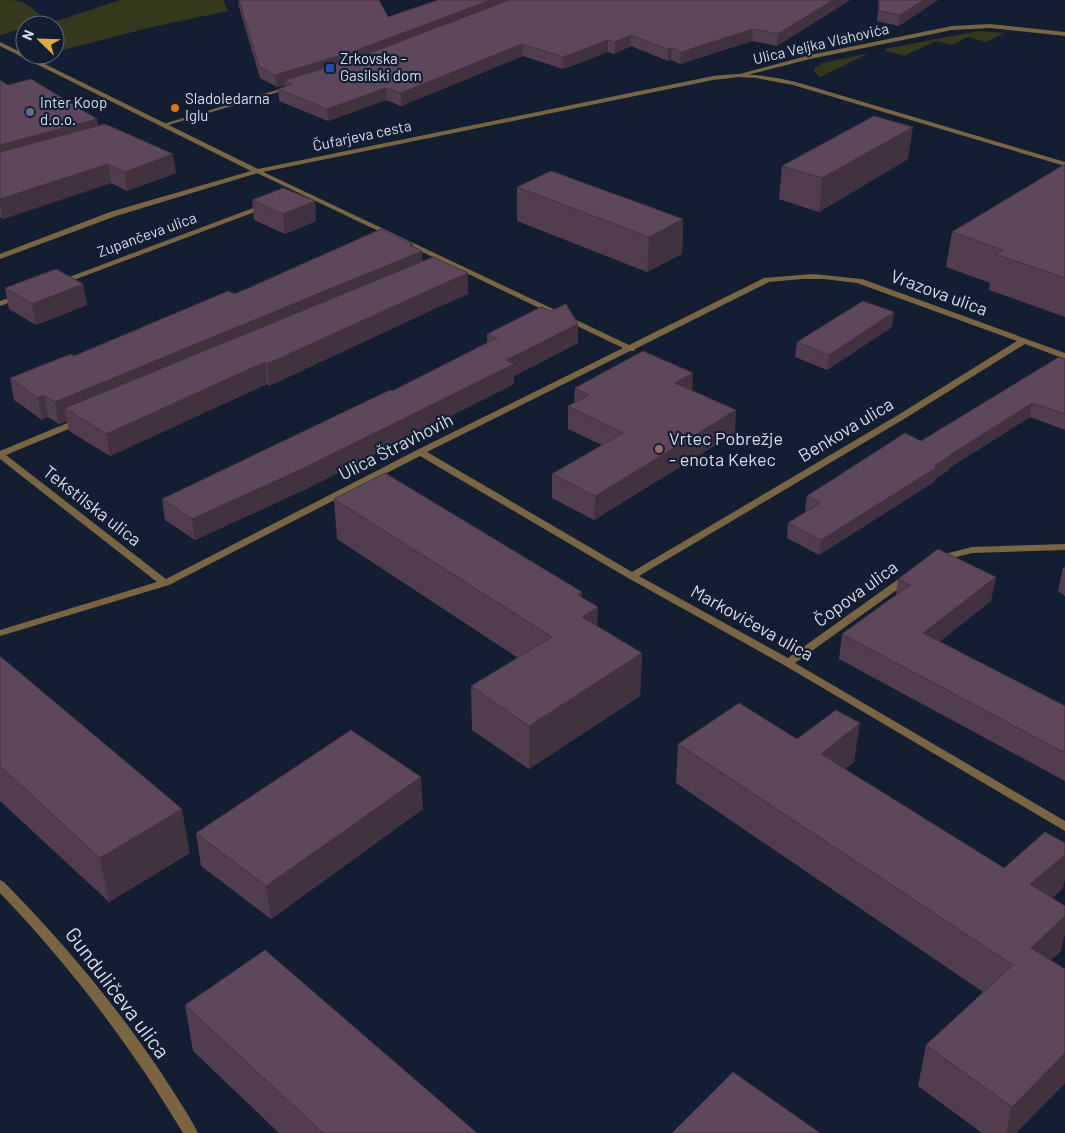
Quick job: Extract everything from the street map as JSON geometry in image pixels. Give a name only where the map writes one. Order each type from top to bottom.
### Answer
[{"type":"street","name":"Ulica Veljka Vlahovića","points":[[739,75],[810,57],[952,28],[990,26],[1065,34]]},
{"type":"street","points":[[0,44],[257,171],[299,194],[454,264],[631,349]]},
{"type":"street","name":"Ulica Veljka Vlahovića","points":[[739,75],[794,83],[1065,164]]},
{"type":"street","name":"Čufarjeva cesta","points":[[0,257],[113,214],[257,171],[713,78],[739,75]]},
{"type":"street","points":[[163,125],[292,87]]},
{"type":"street","name":"Zupančeva ulica","points":[[55,283],[277,202]]},
{"type":"street","points":[[445,268],[454,264]]},
{"type":"street","name":"Ulica Štravhovih","points":[[0,633],[165,583],[420,452],[767,280],[799,275]]},
{"type":"street","name":"Vrazova ulica","points":[[799,275],[830,276],[859,281],[1065,356]]},
{"type":"street","points":[[0,304],[28,293]]},
{"type":"street","name":"Benkova ulica","points":[[632,576],[1024,341]]},
{"type":"street","name":"Tekstilska ulica","points":[[91,416],[0,454],[165,583]]},
{"type":"street","name":"Markovičeva ulica","points":[[420,452],[632,576],[788,663],[1065,827]]},
{"type":"street","name":"Čopova ulica","points":[[788,663],[923,566],[947,556],[972,550],[1065,547]]},
{"type":"street","name":"Gunduličeva ulica","points":[[0,885],[41,926],[96,994],[168,1094],[191,1133]]},
{"type":"green space","points":[[0,0],[21,2],[39,14],[15,15],[15,30],[0,35]]},
{"type":"green space","points":[[120,0],[223,0],[228,11],[152,27],[65,49],[65,18]]},
{"type":"green space","points":[[978,31],[1005,33],[986,42],[968,37],[952,45],[936,41],[904,56],[886,51],[885,49]]},
{"type":"green space","points":[[869,53],[820,77],[814,71],[815,68],[823,63]]},
{"type":"building","points":[[239,0],[379,0],[388,17],[438,0],[491,0],[352,52],[275,75],[259,66]]},
{"type":"building","points":[[509,0],[833,0],[778,34],[753,29],[681,52],[631,35],[615,42],[608,40],[563,57],[522,44],[401,93],[386,88],[327,109],[278,89],[292,84],[285,80],[357,58]]},
{"type":"building","points":[[879,0],[924,0],[900,15],[879,11]]},
{"type":"building","points":[[31,79],[97,119],[0,145],[0,80],[8,85]]},
{"type":"building","points":[[874,116],[913,127],[822,178],[782,166]]},
{"type":"building","points":[[105,124],[173,154],[125,172],[108,164],[0,199],[0,152]]},
{"type":"building","points":[[1065,164],[1065,278],[995,254],[1003,250],[952,232]]},
{"type":"building","points":[[551,171],[683,219],[649,237],[517,187]]},
{"type":"building","points":[[283,188],[315,201],[283,214],[252,200]]},
{"type":"building","points":[[381,229],[413,244],[410,245],[422,251],[55,402],[44,395],[38,398],[10,378],[71,354],[74,356],[228,291],[235,294]]},
{"type":"building","points":[[433,257],[468,273],[106,434],[65,408]]},
{"type":"building","points":[[56,269],[83,284],[32,304],[5,288]]},
{"type":"building","points":[[863,301],[894,312],[829,355],[797,342]]},
{"type":"building","points":[[566,304],[578,324],[506,360],[514,364],[304,468],[192,519],[162,499],[390,390],[392,391],[497,338],[487,334],[541,307],[551,311]]},
{"type":"building","points":[[643,351],[693,373],[675,383],[736,410],[595,496],[552,474],[623,433],[568,406],[589,395],[575,388]]},
{"type":"building","points":[[1059,357],[1065,359],[1065,414],[1032,403],[934,466],[937,467],[821,540],[788,523],[820,503],[807,496],[905,433],[921,441]]},
{"type":"building","points":[[385,473],[582,592],[578,595],[598,607],[582,617],[642,653],[529,726],[471,686],[552,637],[334,499]]},
{"type":"building","points":[[938,549],[996,577],[923,633],[1065,706],[1065,753],[842,634],[910,585],[898,579]]},
{"type":"building","points":[[0,656],[182,809],[100,858],[0,766]]},
{"type":"building","points":[[739,703],[797,739],[836,710],[860,723],[821,754],[1004,868],[1045,832],[1065,843],[1065,855],[1030,884],[1065,906],[1065,916],[1031,948],[1065,969],[1065,1053],[1012,1107],[926,1045],[1013,965],[678,744]]},
{"type":"building","points":[[351,730],[421,777],[266,886],[196,833]]},
{"type":"building","points":[[265,950],[477,1133],[323,1133],[185,1005]]},
{"type":"building","points":[[733,1072],[820,1133],[672,1133]]},
{"type":"place","name":"Zrkovska - Gasilski dom","points":[[330,68]]},
{"type":"place","name":"Sladoledarna Iglu","points":[[175,108]]},
{"type":"place","name":"Inter Koop d.o.o.","points":[[30,112]]},
{"type":"place","name":"Vrtec Pobrežje - enota Kekec","points":[[659,449]]}]
